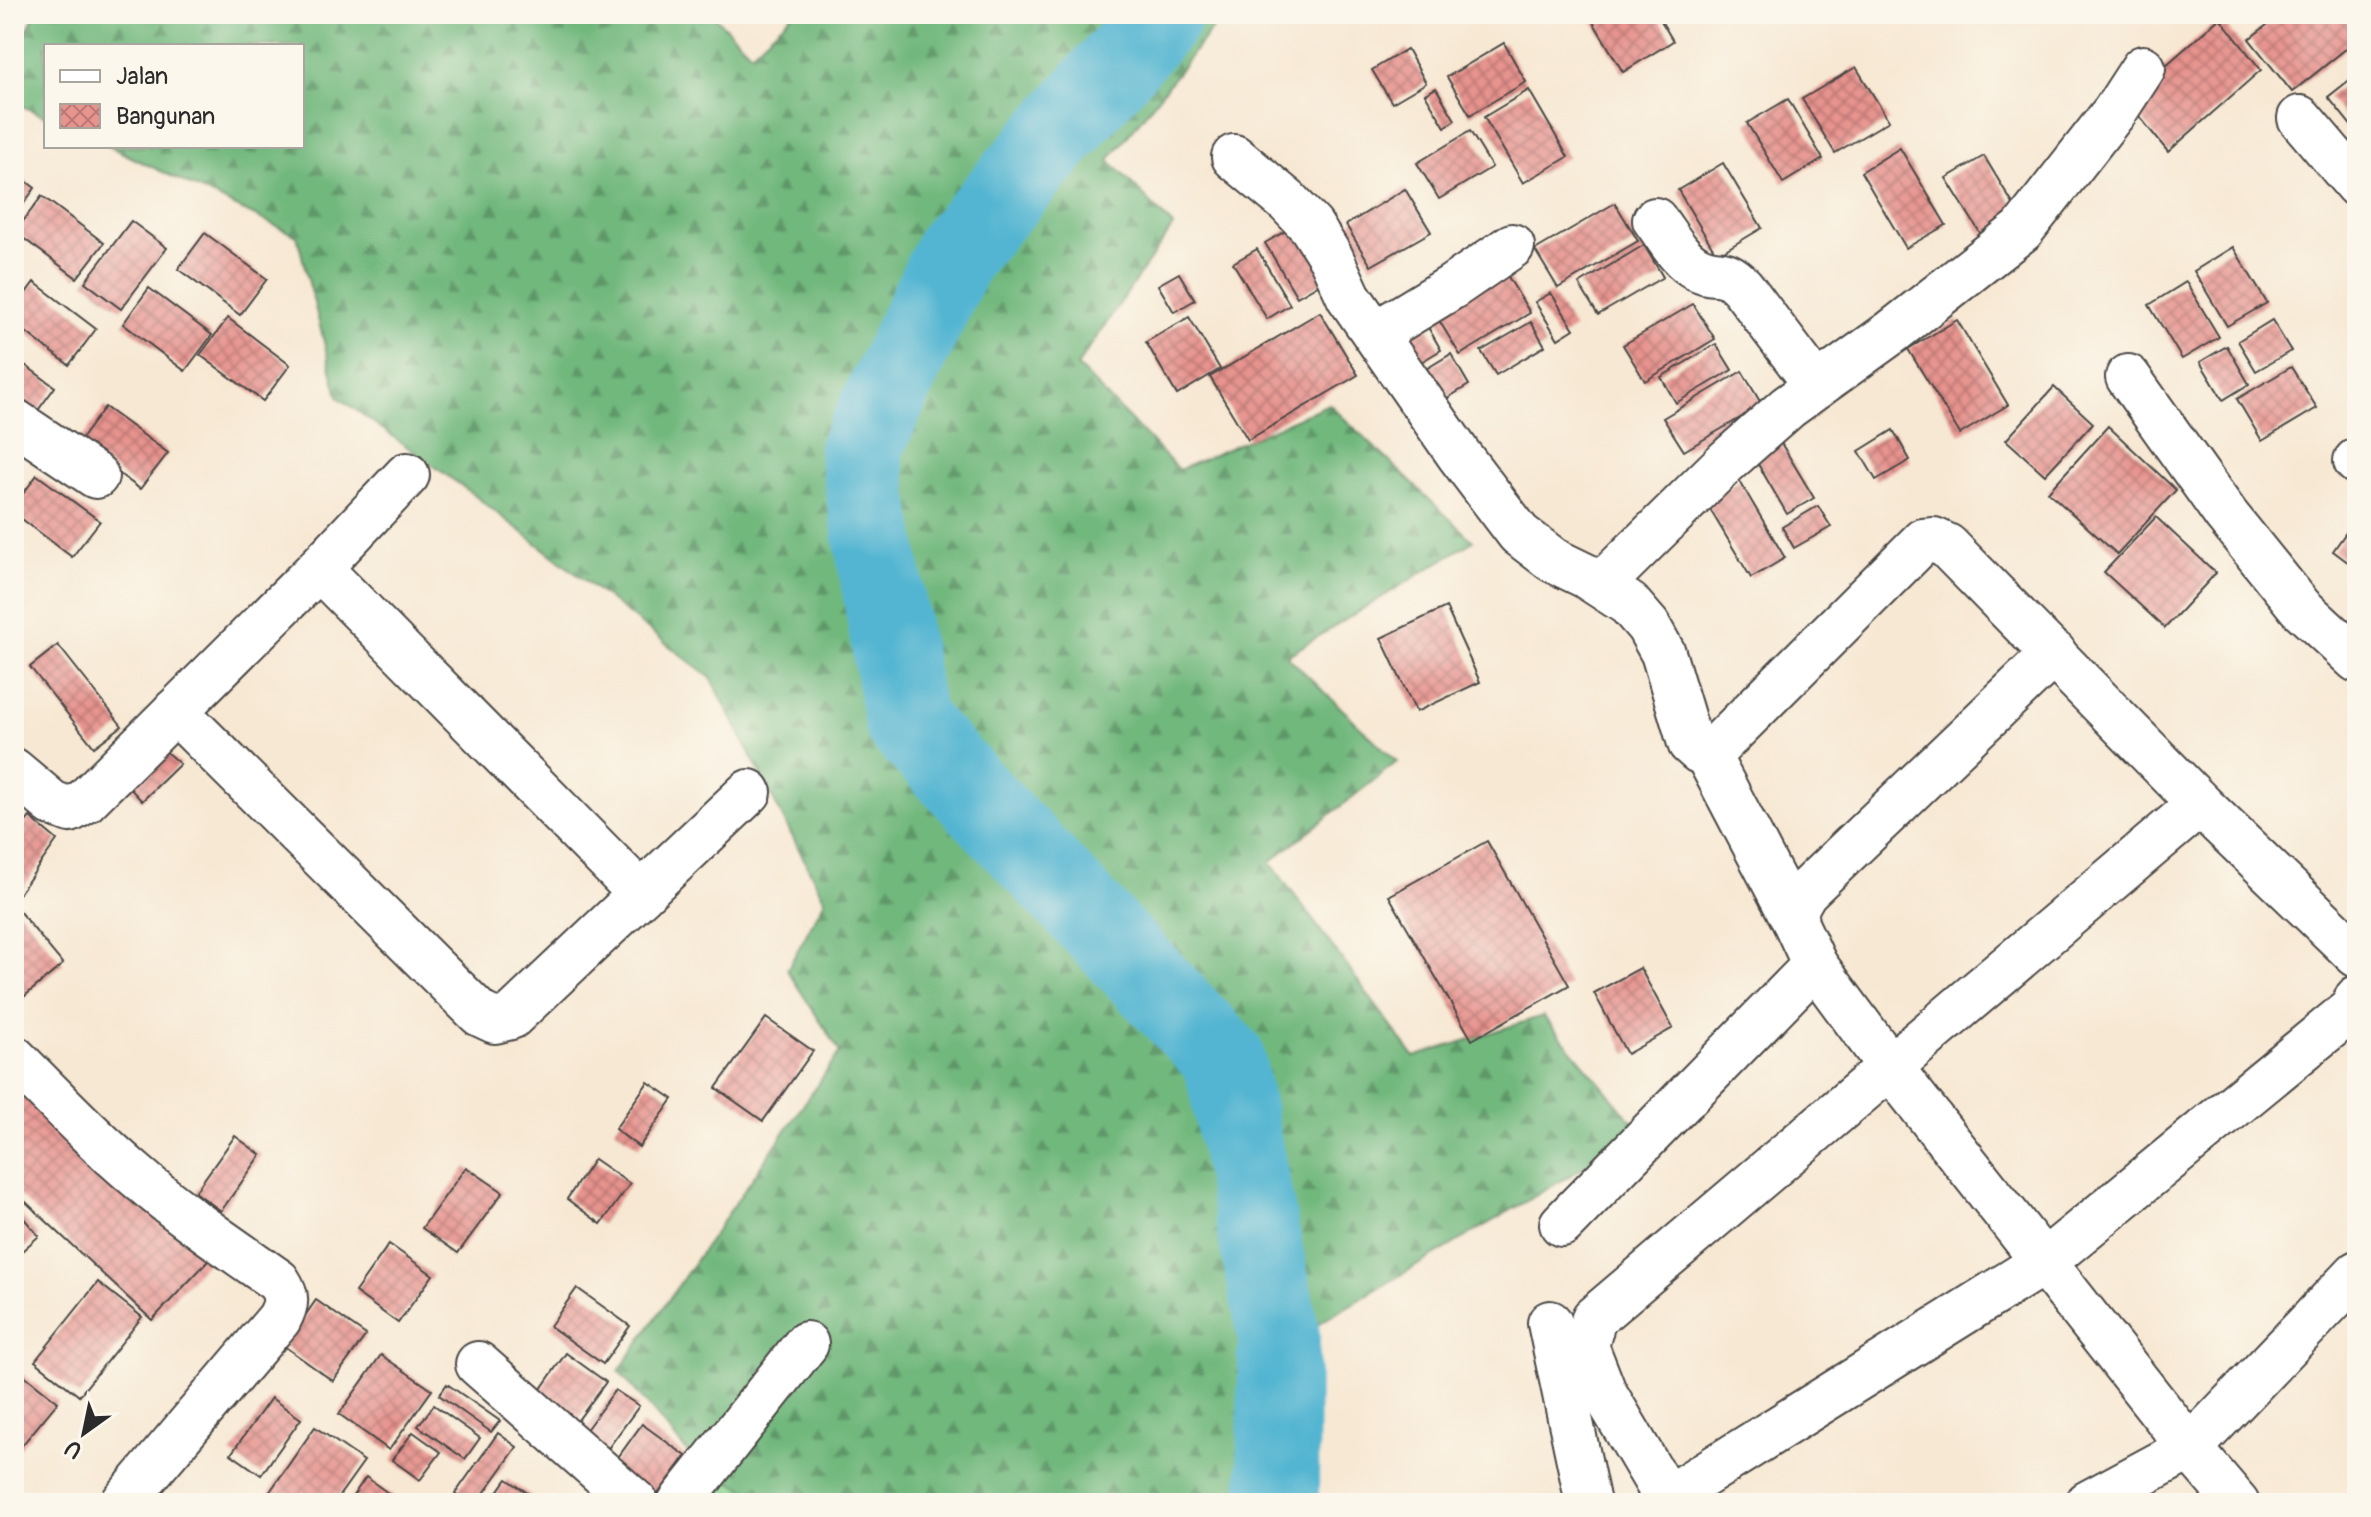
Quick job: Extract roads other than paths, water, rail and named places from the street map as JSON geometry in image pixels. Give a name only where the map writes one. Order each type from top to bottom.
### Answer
[{"type":"street","points":[[1601,585],[1726,462],[1788,407],[1892,332],[2022,230],[2115,111],[2143,68]]},
{"type":"street","points":[[2300,118],[2357,185]]},
{"type":"street","points":[[1234,157],[1287,201],[1311,226],[1331,258],[1349,297],[1459,455],[1519,534],[1553,560],[1601,585],[1629,604],[1648,626],[1663,653],[1690,743],[1707,754],[1815,965],[1891,1068],[2190,1448],[2237,1503]]},
{"type":"street","points":[[1655,220],[1686,260],[1705,271],[1730,275],[1742,287],[1817,386]]},
{"type":"street","points":[[1375,334],[1512,246]]},
{"type":"street","points":[[2128,377],[2226,515],[2300,607],[2357,660]]},
{"type":"street","points":[[14,421],[96,476]]},
{"type":"street","points":[[14,771],[52,803],[70,810],[85,801],[319,568],[407,475]]},
{"type":"street","points":[[1707,754],[1923,541],[1934,540],[1947,546],[2200,804],[2357,955]]},
{"type":"street","points":[[319,568],[641,894]]},
{"type":"street","points":[[1794,920],[1805,892],[2054,653]]},
{"type":"street","points":[[175,711],[480,1014],[495,1021],[511,1017],[749,792]]},
{"type":"street","points":[[2200,804],[1594,1318],[1586,1346],[1604,1392],[1663,1501],[2044,1262],[2352,1009],[2357,998]]},
{"type":"street","points":[[1562,1224],[1815,965]]},
{"type":"street","points":[[14,1058],[91,1136],[139,1178],[181,1213],[278,1281],[285,1291],[287,1304],[279,1319],[123,1503]]},
{"type":"street","points":[[2088,1503],[2190,1448],[2357,1273]]},
{"type":"street","points":[[1550,1323],[1588,1503]]},
{"type":"street","points":[[680,1503],[806,1344]]},
{"type":"street","points":[[478,1364],[636,1503]]},
{"type":"waterway","points":[[1162,14],[955,251],[860,451],[905,722],[1224,1059],[1279,1336],[1278,1503]]}]
